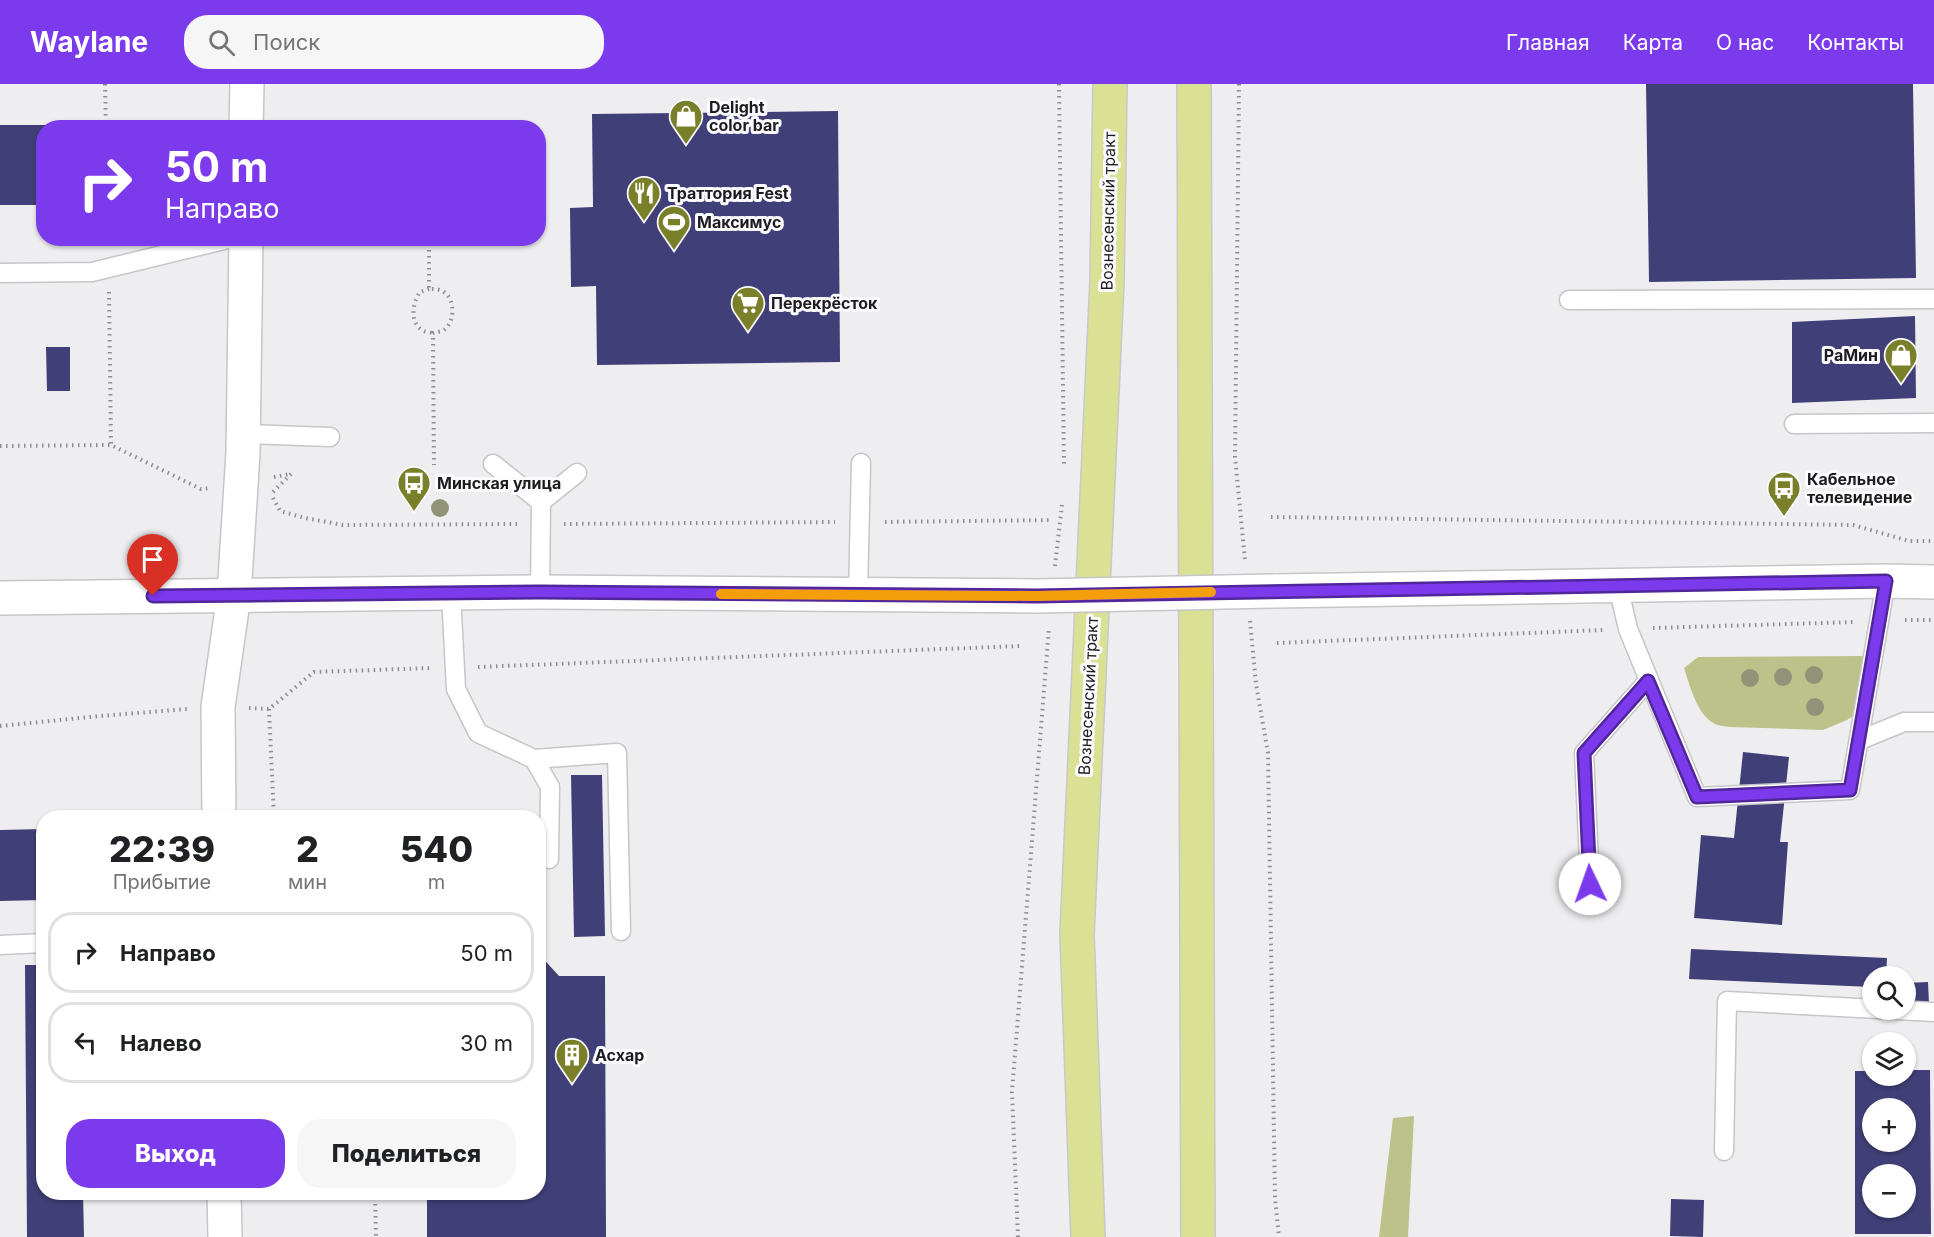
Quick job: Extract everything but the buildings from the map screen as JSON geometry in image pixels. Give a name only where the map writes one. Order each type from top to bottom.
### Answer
[{"type":"main road","points":[[246,120],[247,84]]},
{"type":"main road","name":"Вознесенский тракт","points":[[1088,1237],[1077,934],[1107,293],[1110,84]]},
{"type":"main road","points":[[1194,84],[1198,1237]]},
{"type":"main road","points":[[219,810],[218,707],[234,595],[244,434],[246,246]]},
{"type":"main road","points":[[0,598],[403,592],[1047,598],[1274,591],[1934,582]]},
{"type":"main road","points":[[224,1200],[225,1237]]},
{"type":"lane","points":[[0,273],[92,272],[199,246]]},
{"type":"lane","points":[[1569,300],[1934,299]]},
{"type":"lane","points":[[1794,424],[1934,423]]},
{"type":"lane","points":[[244,434],[330,437]]},
{"type":"lane","points":[[858,595],[861,463]]},
{"type":"lane","points":[[493,464],[540,502]]},
{"type":"lane","points":[[540,502],[577,473]]},
{"type":"lane","points":[[540,502],[540,592]]},
{"type":"lane","points":[[1618,586],[1628,629],[1697,797],[1850,790],[1886,581]]},
{"type":"lane","points":[[451,594],[456,689],[478,733],[534,759],[617,753],[621,931]]},
{"type":"lane","points":[[1590,884],[1584,753],[1648,681]]},
{"type":"lane","points":[[1860,740],[1904,722],[1934,722]]},
{"type":"lane","points":[[534,759],[550,787],[549,859]]},
{"type":"lane","points":[[0,945],[36,943]]},
{"type":"lane","points":[[1724,1151],[1727,1001],[1934,1012]]},
{"type":"path","points":[[105,84],[106,120]]},
{"type":"path","points":[[1059,84],[1064,474]]},
{"type":"path","points":[[1239,84],[1235,457],[1246,571]]},
{"type":"path","points":[[429,246],[429,289]]},
{"type":"path","points":[[109,268],[111,445]]},
{"type":"path","points":[[429,289],[444,292],[449,298],[453,314],[451,322],[444,330],[433,333],[422,330],[417,323],[413,309],[420,292],[429,289]]},
{"type":"path","points":[[433,333],[434,465]]},
{"type":"path","points":[[0,446],[111,445],[201,489],[292,473],[271,493],[280,511],[305,519],[343,525],[1053,520]]},
{"type":"path","points":[[1018,1237],[1012,1092],[1044,666],[1047,598],[1063,497]]},
{"type":"path","points":[[1271,517],[1853,525],[1910,541],[1934,541]]},
{"type":"path","points":[[1250,616],[1257,684],[1268,753],[1275,1198],[1279,1237]]},
{"type":"path","points":[[0,726],[218,707],[269,709],[314,672],[1020,646]]},
{"type":"path","points":[[269,709],[274,810]]},
{"type":"path","points":[[375,1200],[376,1237]]},
{"type":"green space","points":[[1863,656],[1861,706],[1856,714],[1847,720],[1823,730],[1730,727],[1715,724],[1703,714],[1699,707],[1684,668],[1698,657]]},
{"type":"green space","points":[[1414,1116],[1408,1237],[1379,1237],[1393,1118]]},
{"type":"slow traffic","points":[[721,594],[1036,596],[1211,592]]},
{"type":"place","name":"Delight color bar","points":[[686,145]]},
{"type":"place","name":"Траттория Fest","points":[[644,222]]},
{"type":"place","name":"Максимус","points":[[674,251]]},
{"type":"place","name":"Перекрёсток","points":[[748,332]]},
{"type":"place","name":"РаМин","points":[[1901,384]]},
{"type":"place","name":"Минская улица","points":[[414,512]]},
{"type":"place","name":"Кабельное телевидение","points":[[1784,517]]},
{"type":"place","name":"Асхар","points":[[572,1084]]},
{"type":"route","points":[[153,596],[540,592],[1036,596],[1886,581],[1850,790],[1697,797],[1648,681],[1584,753],[1590,884]]}]
